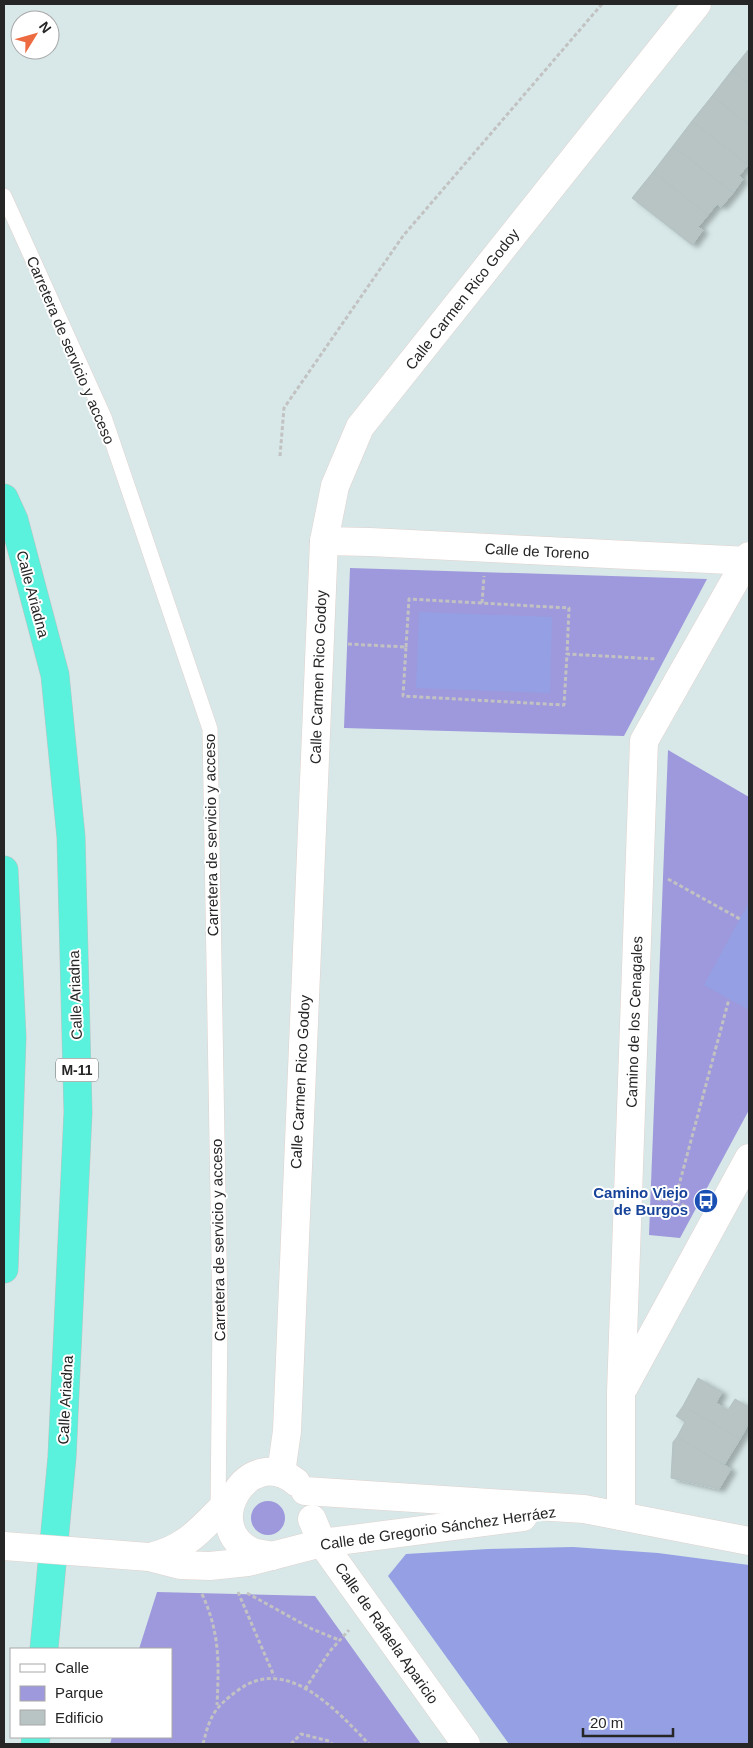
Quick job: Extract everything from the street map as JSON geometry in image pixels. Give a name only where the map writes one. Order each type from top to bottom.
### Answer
[{"type":"highway","name":"Calle Ariadna","points":[[4,498],[14,520],[55,675],[71,837],[78,1112],[62,1457],[44,1648]]},
{"type":"highway","points":[[4,870],[12,1037],[4,1269]]},
{"type":"street","name":"Calle Carmen Rico Godoy","points":[[281,1473],[287,1431],[324,541],[335,486],[360,427],[697,4]]},
{"type":"street","name":"Calle de Toreno","points":[[324,541],[749,559]]},
{"type":"street","name":"Camino de los Cenagales","points":[[621,1516],[621,1393],[644,741],[749,559]]},
{"type":"street","points":[[621,1393],[749,1158]]},
{"type":"street","points":[[282,1553],[252,1552],[236,1538],[224,1506],[242,1483],[260,1473],[281,1473],[295,1480],[305,1491],[312,1506],[317,1531]]},
{"type":"street","name":"Calle de Gregorio Sánchez Herráez","points":[[305,1491],[584,1509],[749,1541]]},
{"type":"street","name":"Calle de Gregorio Sánchez Herráez","points":[[150,1558],[168,1553],[185,1544],[224,1506]]},
{"type":"street","name":"Calle de Gregorio Sánchez Herráez","points":[[4,1546],[150,1558],[180,1565],[210,1566],[248,1562],[282,1553],[317,1531],[584,1509]]},
{"type":"street","name":"Calle de Rafaela Aparicio","points":[[317,1531],[466,1744]]},
{"type":"lane","name":"Carretera de servicio y acceso","points":[[4,196],[104,417],[210,729],[224,1506]]},
{"type":"path","points":[[280,456],[284,408],[403,236],[602,4]]},
{"type":"path","points":[[409,599],[569,608],[567,654],[564,705],[403,696],[409,599]]},
{"type":"path","points":[[320,642],[406,647]]},
{"type":"path","points":[[567,654],[689,662]]},
{"type":"path","points":[[663,877],[740,919]]},
{"type":"path","points":[[675,1200],[729,999]]},
{"type":"path","points":[[651,1199],[675,1200],[694,1212]]},
{"type":"path","points":[[274,1676],[236,1588],[312,1629],[339,1640]]},
{"type":"path","points":[[201,1592],[212,1616],[219,1658],[217,1706],[203,1744]]},
{"type":"path","points":[[305,1689],[330,1651],[349,1630]]},
{"type":"path","points":[[217,1706],[244,1685],[274,1676],[297,1684],[331,1706],[369,1744]]},
{"type":"path","points":[[291,1744],[301,1734],[329,1741],[332,1744]]},
{"type":"green space","points":[[350,568],[707,579],[624,736],[344,728]]},
{"type":"green space","points":[[668,750],[749,797],[749,1110],[680,1238],[649,1235]]},
{"type":"green space","points":[[268,1501],[280,1506],[285,1518],[280,1530],[268,1535],[256,1530],[251,1518],[256,1506]]},
{"type":"green space","points":[[157,1592],[315,1596],[421,1744],[110,1744],[112,1738],[172,1738],[172,1648],[139,1648]]},
{"type":"shaded area","points":[[419,612],[552,617],[550,693],[416,688]]},
{"type":"shaded area","points":[[749,902],[749,1010],[704,985]]},
{"type":"shaded area","points":[[573,1547],[658,1553],[749,1565],[749,1744],[509,1744],[388,1576],[406,1554],[488,1549]]},
{"type":"building","points":[[749,49],[749,84],[732,70]]},
{"type":"building","points":[[732,70],[749,84],[749,125],[712,96]]},
{"type":"building","points":[[712,96],[749,125],[748,165],[692,121]]},
{"type":"building","points":[[692,121],[748,165],[739,176],[743,179],[733,193],[673,146]]},
{"type":"building","points":[[673,146],[733,193],[721,207],[717,204],[708,215],[653,172]]},
{"type":"building","points":[[653,172],[708,215],[698,227],[703,230],[692,245],[632,198]]},
{"type":"building","points":[[698,1378],[722,1392],[716,1403],[728,1410],[735,1399],[749,1407],[749,1423],[740,1439],[683,1406]]},
{"type":"building","points":[[683,1406],[740,1439],[724,1465],[677,1437],[685,1422],[676,1416]]},
{"type":"building","points":[[677,1437],[731,1469],[719,1489],[671,1478],[673,1442]]},
{"type":"place","name":"Camino Viejo de Burgos","points":[[706,1201]]}]
